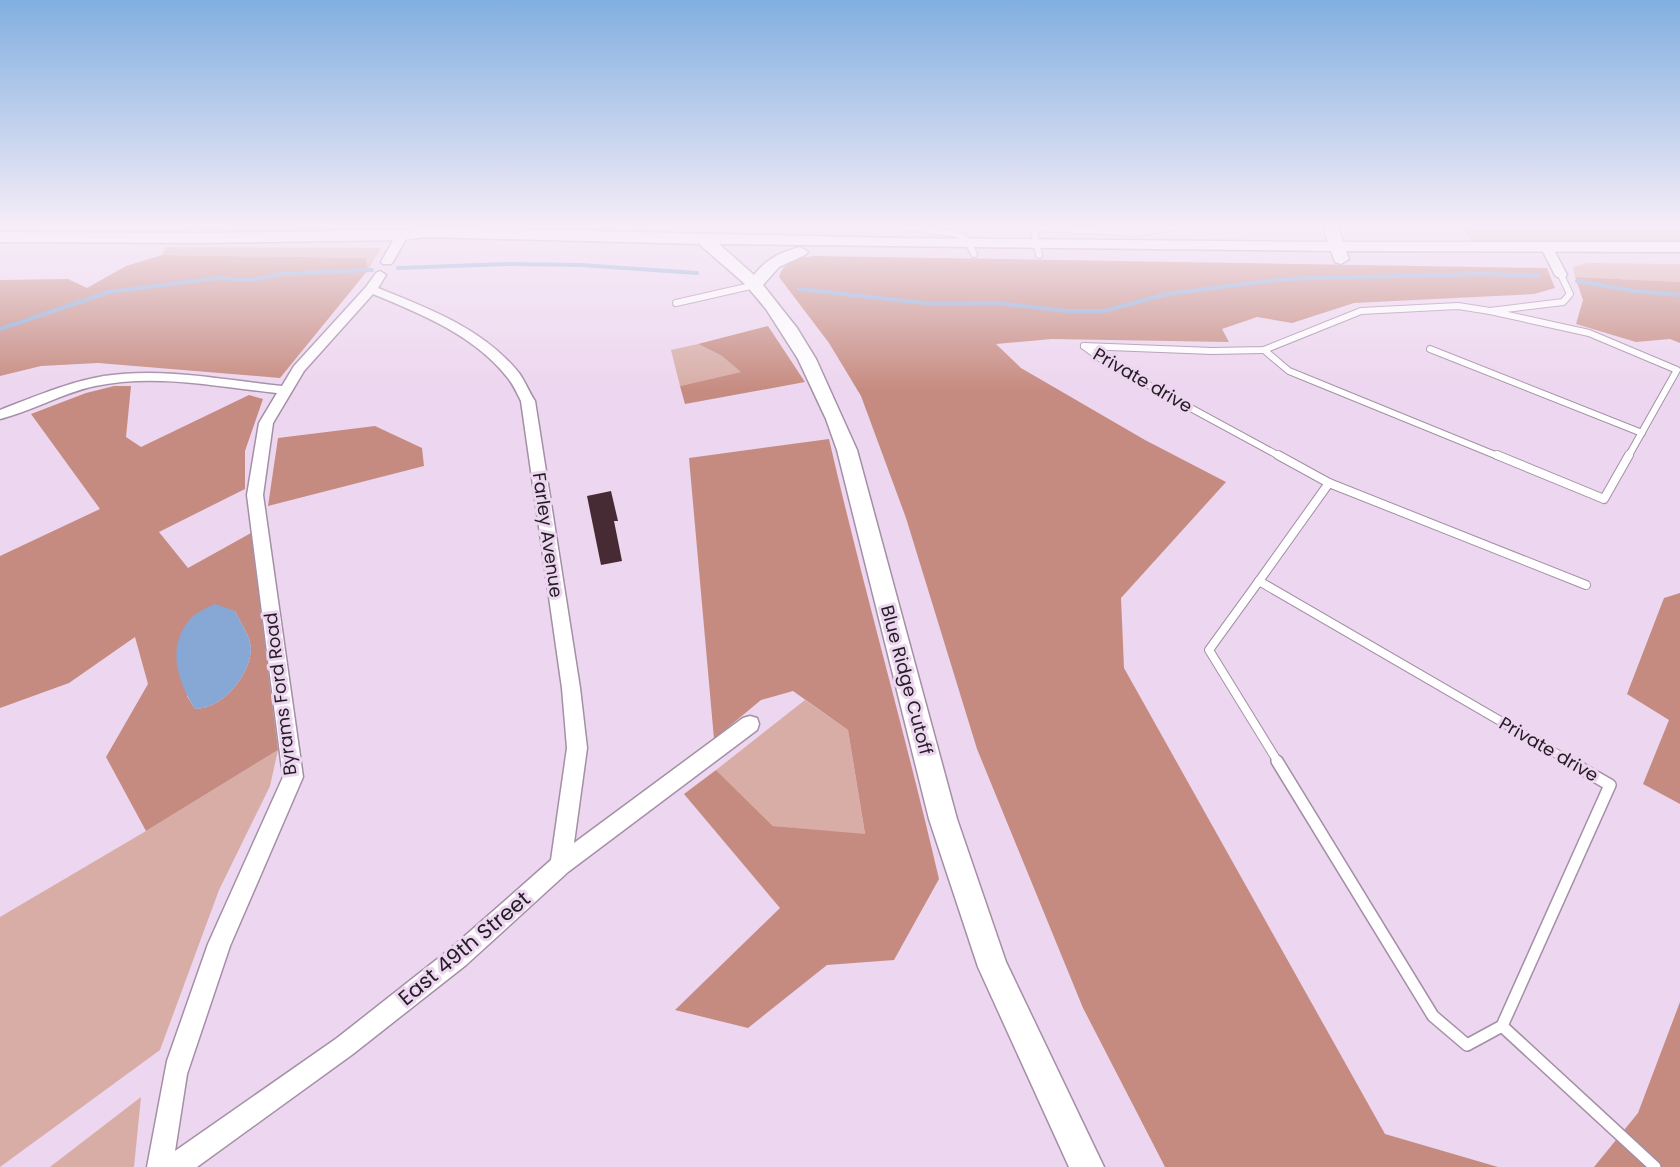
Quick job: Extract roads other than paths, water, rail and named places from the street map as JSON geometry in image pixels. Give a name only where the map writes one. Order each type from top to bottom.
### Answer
[{"type":"main road","name":"Blue Ridge Cutoff","points":[[750,280],[788,324],[811,364],[833,411],[847,450],[943,819],[993,967],[1087,1167]]},
{"type":"main road","points":[[755,285],[758,280]]},
{"type":"street","name":"Byrams Ford Road","points":[[160,1167],[175,1074],[219,944],[293,777],[255,495],[266,423],[284,390],[299,369],[376,281]]},
{"type":"street","name":"Farley Avenue","points":[[376,281],[416,308],[463,332],[514,376],[528,401],[571,688],[577,748],[561,865]]},
{"type":"street","points":[[0,415],[60,392],[105,380],[142,377],[284,390]]},
{"type":"street","name":"East 49th Street","points":[[175,1167],[345,1046],[458,957],[561,865],[750,724]]},
{"type":"lane","name":"Private drive","points":[[1490,311],[1563,302],[1570,294],[1564,280]]},
{"type":"lane","points":[[676,303],[755,285]]},
{"type":"lane","name":"Private drive","points":[[1264,350],[1289,371],[1604,499],[1677,370],[1589,333],[1458,306],[1361,311],[1264,350],[1212,351],[1084,346],[1104,361],[1329,483],[1586,585]]},
{"type":"lane","points":[[1430,350],[1642,433]]},
{"type":"lane","points":[[1329,483],[1209,650],[1433,1016],[1467,1045],[1502,1026],[1655,1167]]},
{"type":"lane","name":"Private drive","points":[[1258,580],[1610,785],[1502,1026]]},
{"type":"water","points":[[215,604],[235,611],[245,630],[251,649],[246,670],[233,689],[215,703],[205,708],[195,709],[179,675],[177,651],[179,640],[191,618]]},
{"type":"waterway","points":[[0,329],[109,292],[199,280]]},
{"type":"waterway","points":[[799,289],[933,304],[997,303],[1067,311],[1104,311],[1167,294],[1272,280]]},
{"type":"waterway","points":[[1577,281],[1634,291],[1680,295]]}]
